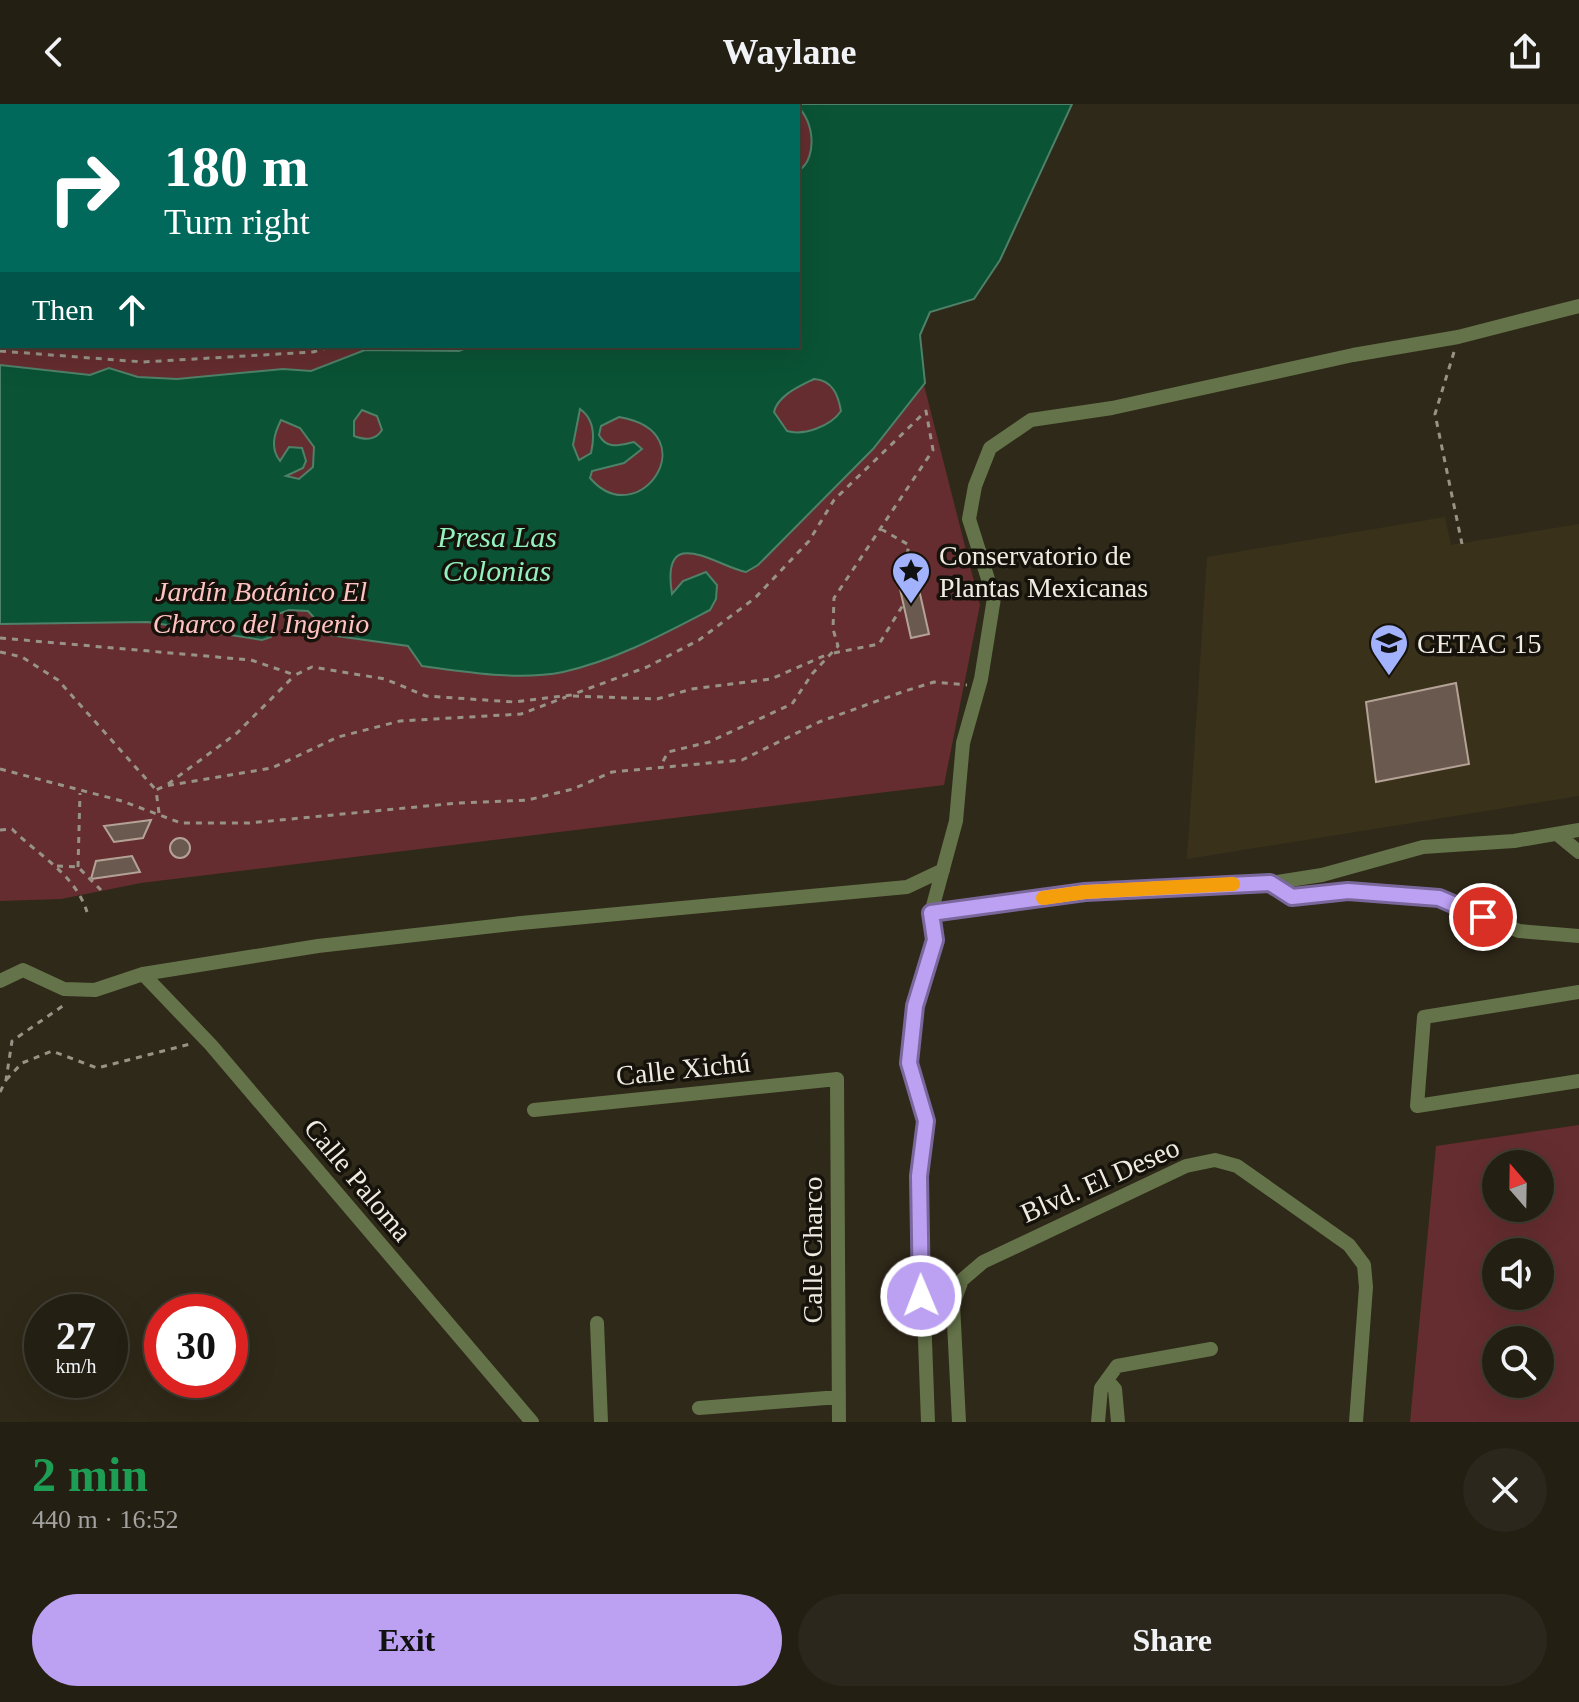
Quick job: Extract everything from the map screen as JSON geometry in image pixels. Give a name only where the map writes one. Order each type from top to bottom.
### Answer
[{"type":"street","points":[[928,1422],[919,1176],[926,1121],[909,1063],[915,1006],[935,940],[931,913],[956,821],[963,743],[981,679],[994,598],[969,519],[975,486],[990,448],[1031,420],[1112,408],[1353,355],[1458,337],[1579,306]]},
{"type":"street","points":[[931,913],[1085,892],[1270,883],[1334,873],[1423,847],[1514,841],[1579,830]]},
{"type":"street","points":[[1557,834],[1579,852]]},
{"type":"street","points":[[0,981],[23,970],[64,989],[85,990],[143,974],[236,957],[521,923],[907,887],[943,870]]},
{"type":"street","points":[[1270,883],[1292,897],[1348,891],[1439,898],[1519,931],[1579,936]]},
{"type":"street","name":"Calle Paloma","points":[[143,974],[211,1045],[532,1422]]},
{"type":"street","points":[[1579,992],[1424,1017],[1417,1106],[1579,1081]]},
{"type":"street","name":"Calle Xichú","points":[[534,1110],[837,1079]]},
{"type":"street","name":"Calle Charco","points":[[837,1079],[839,1422]]},
{"type":"street","name":"Blvd. El Deseo","points":[[959,1422],[953,1304],[962,1280],[996,1255],[1186,1166],[1215,1160],[1237,1166],[1349,1245],[1364,1265],[1366,1287],[1356,1422]]},
{"type":"street","points":[[597,1323],[601,1422]]},
{"type":"street","points":[[1098,1422],[1101,1388],[1117,1366],[1133,1360],[1211,1349]]},
{"type":"street","points":[[1108,1381],[1115,1389],[1118,1422]]},
{"type":"street","points":[[699,1408],[839,1397]]},
{"type":"path","points":[[1458,337],[1435,414],[1462,544]]},
{"type":"path","points":[[0,351],[143,362],[313,352],[327,348]]},
{"type":"path","points":[[165,786],[272,768],[338,737],[400,721],[521,714],[647,667],[699,640],[755,598],[809,541],[834,500],[926,411],[933,450],[834,598],[833,629],[838,646],[792,704],[709,742],[668,752],[660,767]]},
{"type":"path","points":[[881,529],[909,545],[904,569]]},
{"type":"path","points":[[156,790],[237,733],[295,675],[312,667],[385,679],[426,696],[464,700],[514,702],[571,695],[657,699],[692,689],[771,679],[830,654],[879,644],[903,605]]},
{"type":"path","points":[[0,638],[251,660],[295,675]]},
{"type":"path","points":[[0,652],[22,657],[58,680],[156,790],[160,815]]},
{"type":"path","points":[[0,769],[80,793],[122,801],[181,823],[249,823],[458,803],[528,800],[573,789],[612,772],[742,760],[819,722],[902,692],[934,682],[964,686],[981,679]]},
{"type":"path","points":[[78,867],[80,793]]},
{"type":"path","points":[[0,830],[12,829],[38,855],[57,866],[81,895],[87,912]]},
{"type":"path","points":[[57,866],[78,867],[101,890]]},
{"type":"path","points":[[6,1080],[12,1041],[85,990]]},
{"type":"path","points":[[0,1092],[6,1080],[22,1063],[52,1051],[97,1068],[183,1044],[211,1045]]},
{"type":"shaded area","name":"CETAC 15","points":[[1445,517],[1451,545],[1579,524],[1579,796],[1187,859],[1207,557]]},
{"type":"green space","name":"Jardín Botánico El Charco del Ingenio","points":[[800,104],[839,104],[883,224],[980,605],[944,785],[141,883],[61,899],[0,901],[0,348],[800,348]]},
{"type":"green space","points":[[1579,1125],[1579,1422],[1410,1422],[1436,1146]]},
{"type":"water","name":"Presa Las Colonias","points":[[800,104],[1072,104],[1000,260],[974,299],[930,312],[920,335],[925,383],[873,449],[758,565],[746,572],[694,554],[683,554],[675,559],[671,572],[672,594],[683,581],[706,572],[717,585],[716,599],[710,610],[602,661],[563,672],[529,676],[492,675],[422,666],[408,646],[330,635],[308,611],[289,610],[278,614],[271,637],[262,640],[148,622],[0,624],[0,365],[90,375],[109,368],[138,377],[177,379],[283,369],[311,371],[365,350],[800,348],[800,169],[805,165],[811,146]],"holes":[[[814,379],[830,385],[841,411],[817,428],[787,431],[774,412],[776,406],[790,392]],[[580,409],[588,418],[593,440],[591,453],[579,460],[573,445]],[[362,410],[377,416],[382,430],[373,438],[354,436],[354,421]],[[619,417],[646,426],[659,441],[662,458],[657,474],[644,488],[628,495],[609,492],[590,478],[592,471],[624,463],[642,449],[634,442],[618,445],[606,443],[599,435],[601,426]],[[281,420],[300,428],[314,447],[313,467],[299,479],[286,476],[303,468],[306,461],[302,448],[289,447],[280,461],[277,456],[274,441]]]},
{"type":"building","points":[[914,567],[929,634],[911,638],[896,571]]},
{"type":"building","name":"CETAC 15","points":[[1456,683],[1469,764],[1376,782],[1366,702]]},
{"type":"building","points":[[151,820],[143,838],[114,842],[104,826]]},
{"type":"building","points":[[180,838],[187,841],[190,848],[187,855],[180,858],[173,855],[170,848],[173,841]]},
{"type":"building","points":[[132,856],[140,872],[91,879],[96,861]]},
{"type":"slow traffic","points":[[1043,898],[1085,892],[1233,884]]},
{"type":"place","name":"Conservatorio de Plantas Mexicanas","points":[[911,605]]},
{"type":"place","name":"CETAC 15","points":[[1389,677]]},
{"type":"route","points":[[921,1296],[919,1176],[926,1121],[909,1063],[915,1006],[935,940],[931,913],[1085,892],[1270,883],[1292,897],[1348,891],[1439,898],[1483,917]]}]
